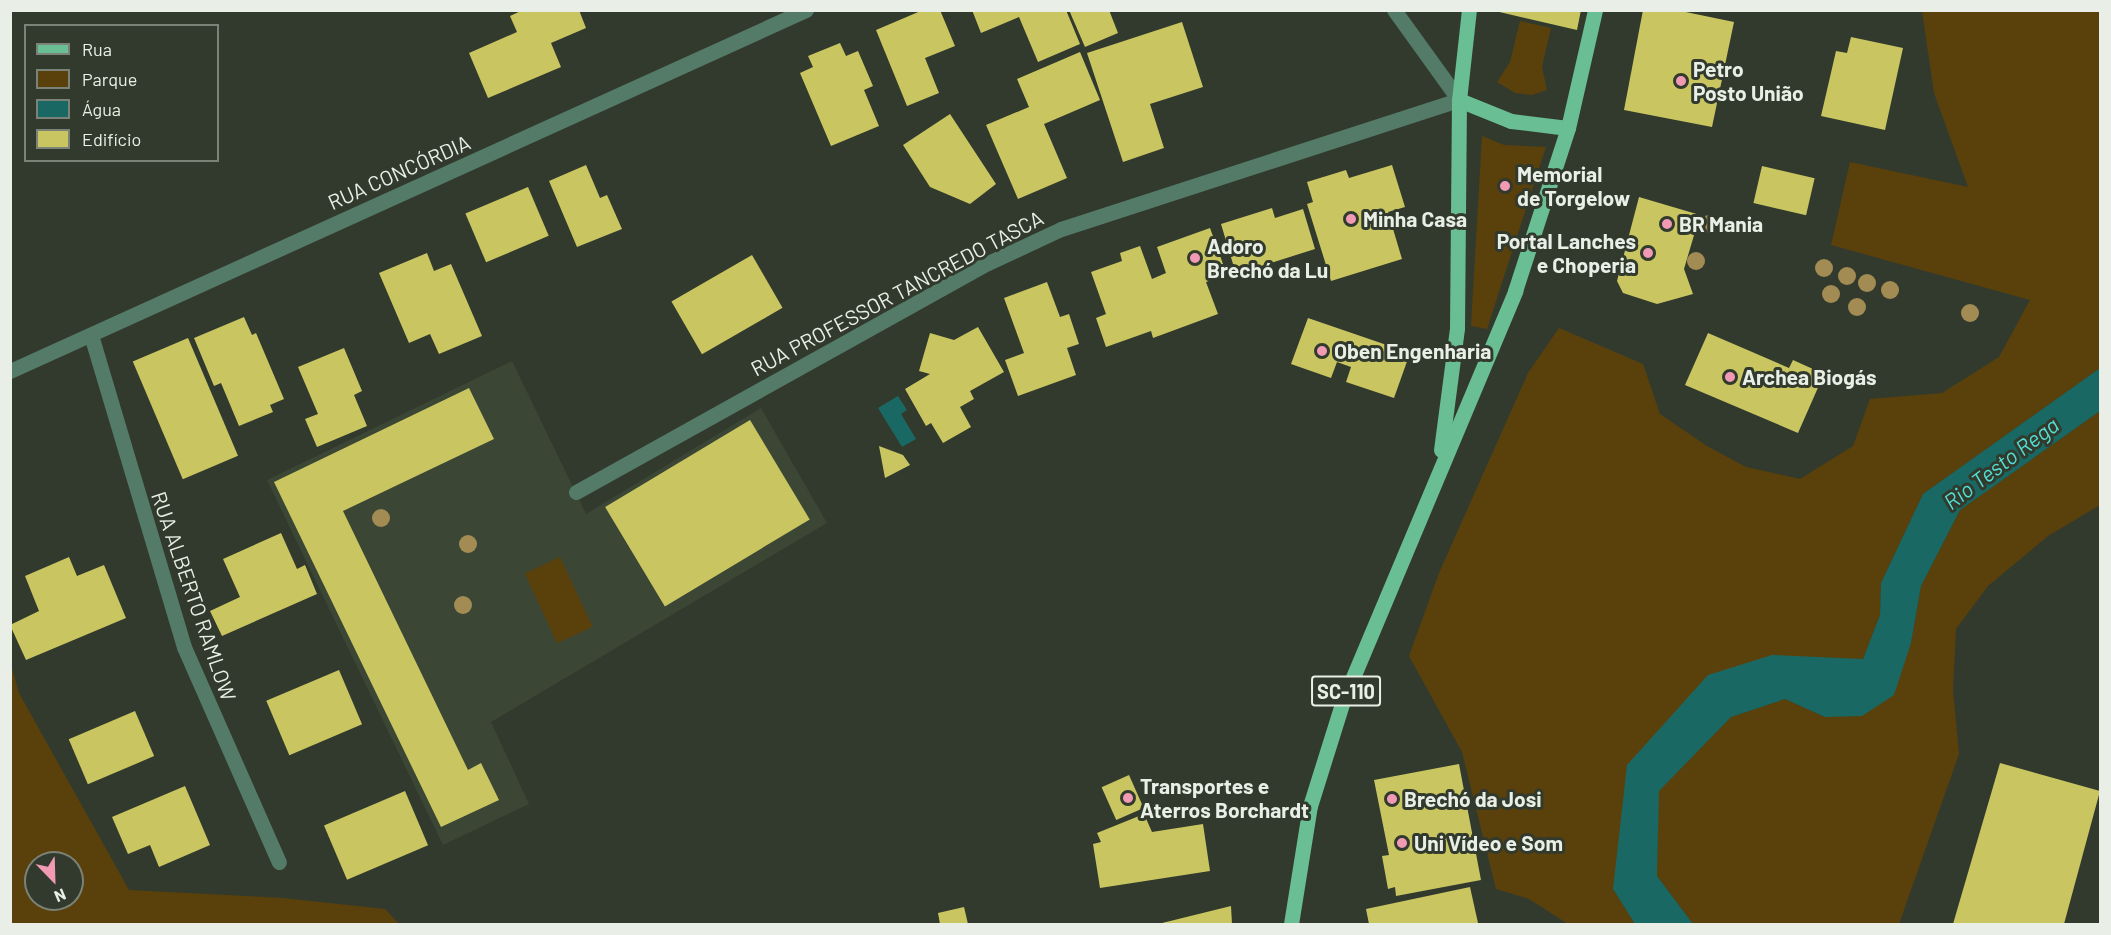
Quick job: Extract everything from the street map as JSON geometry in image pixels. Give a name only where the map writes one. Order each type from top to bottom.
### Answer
[{"type":"main road","name":"SC-110","points":[[1438,470],[1457,328],[1459,100],[1470,10]]},
{"type":"main road","name":"SC-110","points":[[1291,924],[1310,806],[1342,701],[1515,291],[1568,128],[1595,10]]},
{"type":"main road","points":[[1459,100],[1511,121],[1568,128]]},
{"type":"street","name":"RUA CONCÓRDIA","points":[[10,371],[806,10]]},
{"type":"street","points":[[1394,10],[1459,100]]},
{"type":"street","name":"RUA PROFESSOR TANCREDO TASCA","points":[[576,492],[988,263],[1061,229],[1459,100]]},
{"type":"street","name":"RUA ALBERTO RAMLOW","points":[[91,335],[184,647],[279,862]]},
{"type":"shaded area","points":[[512,361],[586,514],[761,408],[827,523],[491,722],[529,804],[443,845],[267,480]]},
{"type":"green space","points":[[1922,11],[2100,11],[2100,368],[1923,494],[1881,583],[1880,615],[1863,659],[1825,659],[1708,675],[1613,889],[1635,924],[1568,924],[1529,899],[1496,889],[1462,752],[1409,656],[1439,573],[1528,373],[1559,328],[1643,364],[1660,414],[1707,446],[1746,467],[1800,479],[1853,446],[1870,399],[1942,393],[1999,357],[2030,300],[1831,245],[1850,162],[1968,187],[1934,93]]},
{"type":"green space","points":[[1520,21],[1551,28],[1542,67],[1547,90],[1532,95],[1515,93],[1497,82],[1510,62]]},
{"type":"green space","points":[[1482,136],[1504,145],[1546,147],[1487,329],[1471,326]]},
{"type":"green space","points":[[2100,411],[2100,505],[2048,536],[1988,586],[1956,629],[1953,690],[1959,754],[1899,924],[1693,924],[1657,876],[1658,791],[1731,717],[1785,699],[1825,717],[1911,643],[1921,586],[1960,510]]},
{"type":"green space","points":[[560,557],[593,627],[557,643],[525,573]]},
{"type":"green space","points":[[11,665],[19,693],[129,890],[283,898],[385,909],[399,924],[11,924]]},
{"type":"water","name":"Rio Testo Rega","points":[[2100,368],[2100,411],[1960,510],[1921,586],[1911,643],[1894,695],[1862,716],[1825,717],[1785,699],[1731,717],[1659,791],[1657,876],[1693,924],[1635,924],[1613,889],[1627,765],[1708,675],[1772,655],[1863,659],[1880,615],[1881,583],[1923,494]]},
{"type":"water","points":[[898,396],[907,410],[901,414],[916,439],[902,447],[878,408]]},
{"type":"building","points":[[523,10],[579,10],[586,28],[551,43],[561,67],[488,98],[469,53],[517,32],[510,16]]},
{"type":"building","points":[[923,10],[940,10],[955,46],[925,58],[939,93],[907,106],[876,30]]},
{"type":"building","points":[[972,10],[1066,10],[1080,44],[1038,62],[1019,17],[981,33]]},
{"type":"building","points":[[1069,10],[1109,10],[1118,33],[1085,47]]},
{"type":"building","points":[[1491,10],[1581,10],[1577,30]]},
{"type":"building","points":[[1643,10],[1676,10],[1734,22],[1712,127],[1624,110]]},
{"type":"building","points":[[1182,22],[1203,87],[1150,104],[1164,148],[1123,162],[1087,53]]},
{"type":"building","points":[[1851,37],[1903,48],[1885,130],[1821,116],[1836,51],[1847,53]]},
{"type":"building","points":[[840,43],[846,56],[858,51],[873,86],[864,90],[879,126],[831,146],[800,73],[813,67],[808,56]]},
{"type":"building","points":[[1080,52],[1100,100],[1044,124],[1067,178],[1018,199],[986,125],[1029,107],[1017,79]]},
{"type":"building","points":[[950,114],[996,184],[970,204],[930,187],[903,145]]},
{"type":"building","points":[[586,165],[600,198],[607,195],[622,229],[577,247],[549,181]]},
{"type":"building","name":"Minha Casa","points":[[1392,165],[1405,207],[1388,212],[1402,259],[1331,281],[1307,204],[1313,202],[1307,182],[1346,170],[1349,178]]},
{"type":"building","points":[[1762,166],[1815,178],[1806,215],[1753,203]]},
{"type":"building","points":[[528,187],[549,236],[486,262],[465,214]]},
{"type":"building","points":[[1639,197],[1700,215],[1684,269],[1693,294],[1657,304],[1623,293],[1617,281]]},
{"type":"building","points":[[1272,208],[1275,218],[1303,209],[1315,249],[1236,274],[1221,224]]},
{"type":"building","points":[[1210,228],[1227,275],[1206,282],[1218,314],[1153,338],[1151,331],[1106,347],[1096,318],[1106,314],[1091,272],[1122,261],[1120,253],[1140,246],[1152,279],[1166,273],[1157,247]]},
{"type":"building","points":[[427,253],[434,271],[451,264],[482,336],[439,354],[430,334],[409,343],[379,273]]},
{"type":"building","points":[[752,255],[783,308],[702,354],[671,302]]},
{"type":"building","points":[[1047,282],[1060,317],[1069,314],[1079,344],[1067,348],[1076,375],[1018,396],[1005,360],[1024,353],[1004,298]]},
{"type":"building","points":[[244,317],[252,335],[256,333],[284,399],[270,405],[273,412],[239,426],[221,383],[214,386],[194,338]]},
{"type":"building","points":[[1308,318],[1410,353],[1394,398],[1346,382],[1351,367],[1337,362],[1331,378],[1291,364]]},
{"type":"building","points":[[978,327],[1004,372],[970,391],[974,399],[960,407],[971,427],[943,443],[931,423],[926,426],[905,389],[930,374],[919,371],[930,333],[954,340]]},
{"type":"building","points":[[1708,333],[1789,368],[1793,360],[1824,374],[1798,433],[1685,385]]},
{"type":"building","points":[[188,338],[238,456],[183,479],[133,361]]},
{"type":"building","points":[[344,348],[362,391],[354,395],[367,426],[317,447],[305,419],[318,414],[298,367]]},
{"type":"building","points":[[469,388],[494,439],[343,511],[468,770],[481,763],[499,800],[441,827],[274,482]]},
{"type":"building","points":[[750,420],[810,519],[665,606],[605,507]]},
{"type":"building","points":[[879,446],[903,455],[910,465],[885,478]]},
{"type":"building","points":[[281,533],[297,569],[305,565],[317,594],[222,636],[210,611],[240,597],[223,559]]},
{"type":"building","points":[[69,557],[77,576],[104,565],[126,618],[26,660],[10,625],[39,611],[25,576]]},
{"type":"building","points":[[339,670],[362,724],[289,755],[266,701]]},
{"type":"building","points":[[135,711],[154,756],[88,784],[69,739]]},
{"type":"building","points":[[2000,763],[2100,791],[2064,924],[1953,924]]},
{"type":"building","points":[[1459,764],[1481,880],[1396,896],[1395,887],[1388,889],[1382,856],[1389,855],[1374,780]]},
{"type":"building","points":[[1129,775],[1144,808],[1116,820],[1102,787]]},
{"type":"building","points":[[185,786],[210,845],[159,867],[150,845],[128,854],[112,817]]},
{"type":"building","points":[[405,791],[428,845],[347,880],[324,825]]},
{"type":"building","points":[[1144,814],[1152,832],[1203,824],[1210,871],[1100,888],[1093,844],[1101,842],[1097,833]]},
{"type":"building","points":[[1470,887],[1478,923],[1369,924],[1366,909]]},
{"type":"building","points":[[1231,906],[1232,924],[1158,924]]},
{"type":"building","points":[[964,907],[968,924],[940,924],[938,913]]},
{"type":"place","name":"Petro Posto União","points":[[1681,81]]},
{"type":"place","name":"Memorial de Torgelow","points":[[1505,186]]},
{"type":"place","name":"Minha Casa","points":[[1351,219]]},
{"type":"place","name":"BR Mania","points":[[1667,224]]},
{"type":"place","name":"Portal Lanches e Choperia","points":[[1648,253]]},
{"type":"place","name":"Adoro Brechó da Lu","points":[[1195,258]]},
{"type":"place","name":"Oben Engenharia","points":[[1322,351]]},
{"type":"place","name":"Archea Biogás","points":[[1730,377]]},
{"type":"place","name":"Transportes e Aterros Borchardt","points":[[1128,798]]},
{"type":"place","name":"Brechó da Josi","points":[[1392,799]]},
{"type":"place","name":"Uni Vídeo e Som","points":[[1402,843]]}]
